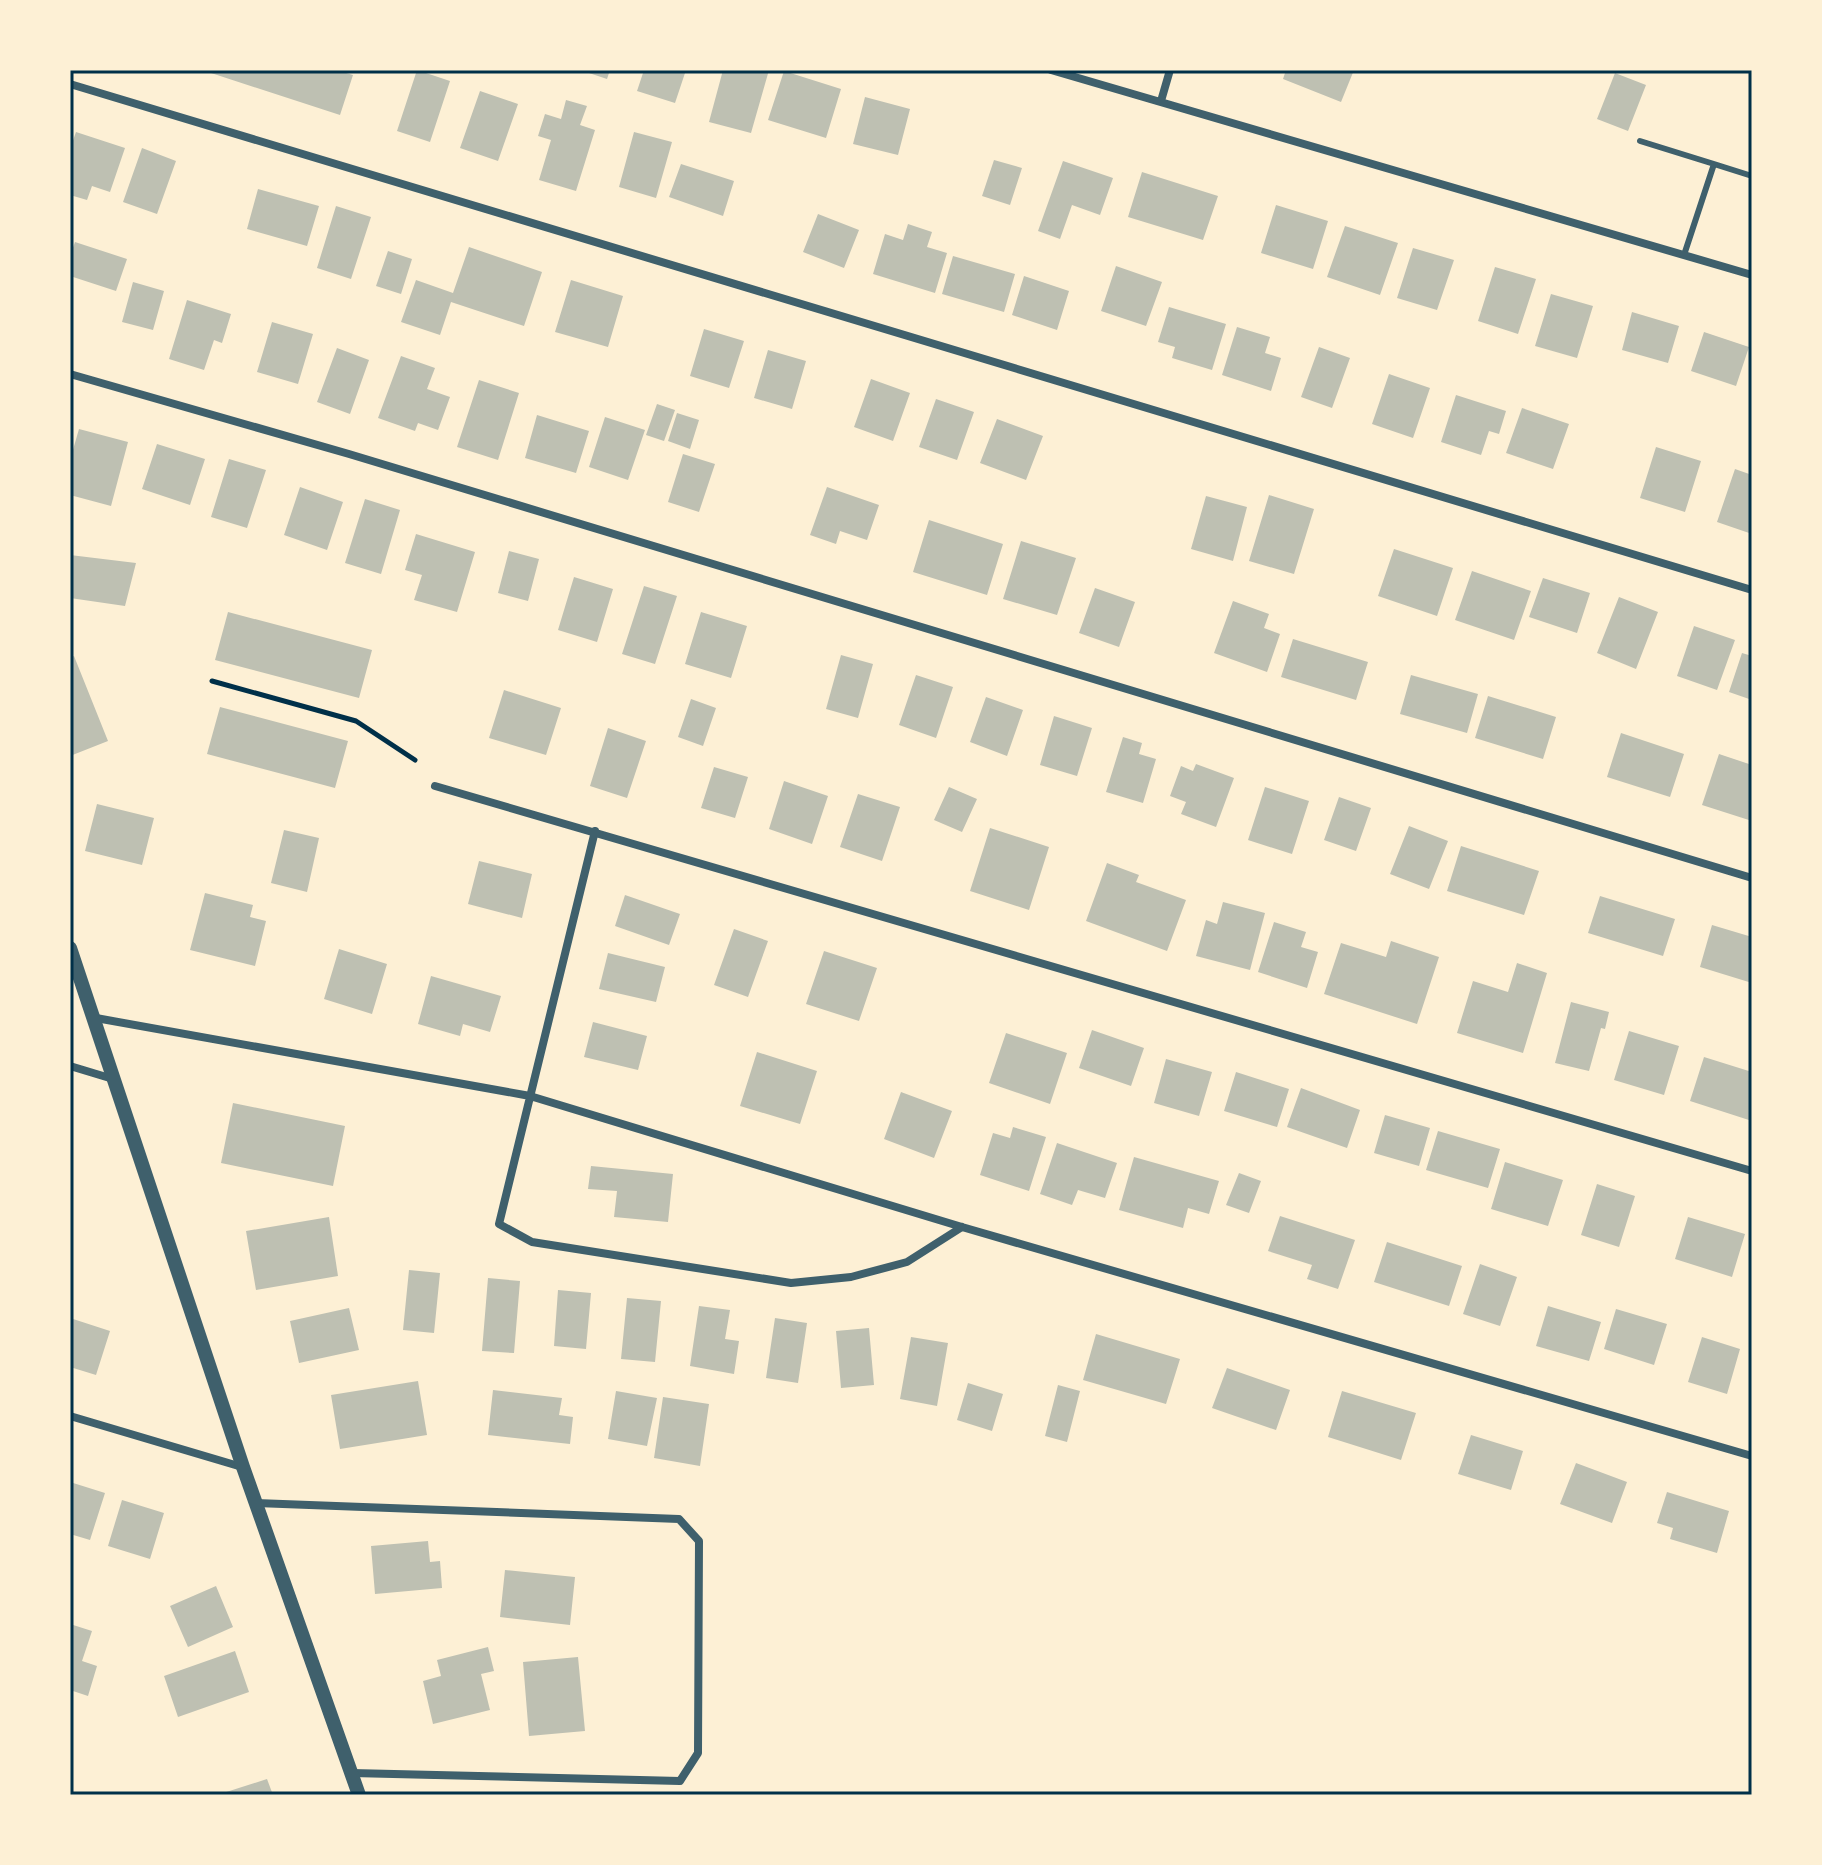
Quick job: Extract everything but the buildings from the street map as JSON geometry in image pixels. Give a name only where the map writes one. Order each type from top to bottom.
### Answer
[{"type":"street","points":[[1051,70],[1752,275]]},
{"type":"street","points":[[1161,101],[1170,70]]},
{"type":"street","points":[[70,84],[1752,590]]},
{"type":"street","points":[[70,374],[364,458],[1752,878]]},
{"type":"street","points":[[435,786],[1752,1171]]},
{"type":"street","points":[[595,831],[499,1224],[532,1242],[791,1283],[851,1277],[907,1262],[962,1227]]},
{"type":"street","points":[[70,948],[96,1018],[113,1079],[243,1467],[359,1795]]},
{"type":"street","points":[[96,1018],[530,1096],[962,1227],[1752,1456]]},
{"type":"street","points":[[70,1066],[113,1079]]},
{"type":"street","points":[[70,1416],[243,1467]]},
{"type":"street","points":[[256,1503],[679,1519],[699,1541],[698,1753],[680,1781],[352,1773]]},
{"type":"lane","points":[[1640,141],[1752,176]]},
{"type":"lane","points":[[1684,255],[1714,164]]},
{"type":"path","points":[[212,681],[356,721],[415,760]]}]
